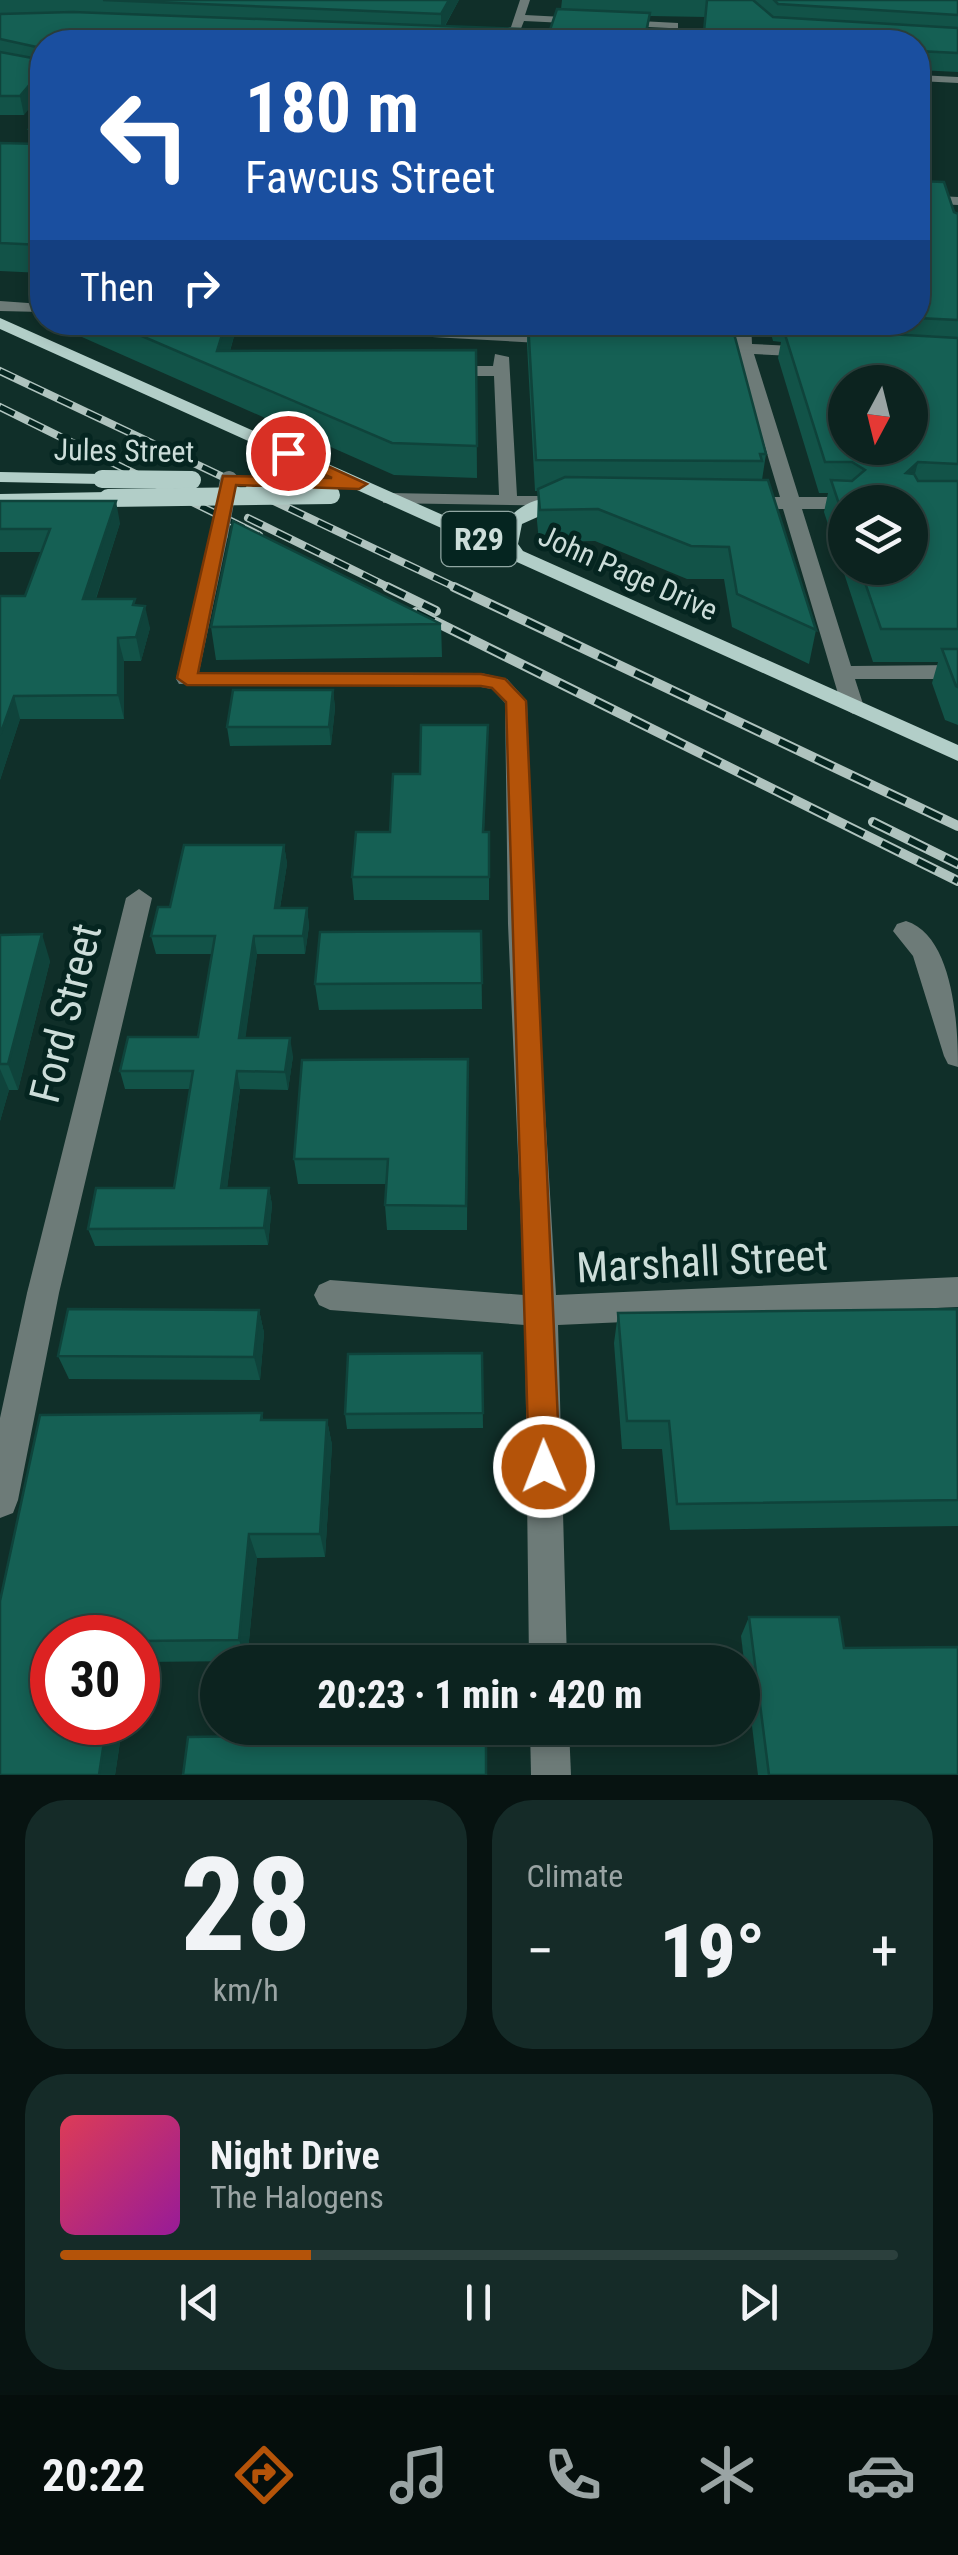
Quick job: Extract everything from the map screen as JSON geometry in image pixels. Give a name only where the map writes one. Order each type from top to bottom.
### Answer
[{"type":"main road","name":"John Page Drive","points":[[0,322],[958,754]]},
{"type":"main road","name":"Jules Street","points":[[0,476],[105,489]]},
{"type":"main road","name":"Jules Street","points":[[0,500],[105,489],[228,488],[314,481],[359,484]]},
{"type":"main road","name":"Jules Street","points":[[228,488],[389,499]]},
{"type":"main road","points":[[517,556],[508,546],[508,528],[522,514],[555,502]]},
{"type":"street","points":[[514,30],[525,0]]},
{"type":"street","points":[[520,18],[674,25],[674,30]]},
{"type":"street","points":[[930,79],[958,80]]},
{"type":"street","points":[[952,201],[952,220]]},
{"type":"street","points":[[0,306],[30,308]]},
{"type":"street","points":[[19,331],[30,320]]},
{"type":"street","points":[[260,342],[261,335]]},
{"type":"street","points":[[502,335],[508,501]]},
{"type":"street","points":[[539,335],[576,340]]},
{"type":"street","points":[[744,335],[744,348],[853,707]]},
{"type":"street","points":[[688,346],[822,352]]},
{"type":"street","points":[[422,372],[501,371]]},
{"type":"street","name":"Jules Street","points":[[359,484],[426,496],[595,502]]},
{"type":"street","points":[[228,488],[187,678],[446,678],[498,684],[516,701],[521,924],[541,1311],[548,1645]]},
{"type":"street","name":"Jules Street","points":[[389,499],[426,496]]},
{"type":"street","points":[[734,503],[828,504]]},
{"type":"street","points":[[843,673],[958,672]]},
{"type":"street","name":"Ford Street","points":[[0,1500],[44,1293],[138,898]]},
{"type":"street","points":[[906,931],[925,952],[958,1056]]},
{"type":"street","name":"Marshall Street","points":[[330,1295],[541,1311],[958,1292]]},
{"type":"street","points":[[550,1745],[551,1775]]},
{"type":"building","points":[[103,0],[449,0],[441,14]]},
{"type":"building","points":[[707,0],[753,0],[773,17],[958,28],[958,53],[930,52],[930,30],[704,30]]},
{"type":"building","points":[[774,0],[958,0],[958,15],[778,4]]},
{"type":"building","points":[[557,9],[650,13],[646,30],[550,30]]},
{"type":"building","points":[[73,12],[550,30],[30,30],[30,46],[0,39],[0,14]]},
{"type":"building","points":[[0,52],[30,58],[30,84],[20,96],[0,96]]},
{"type":"building","points":[[0,143],[30,144],[30,244],[0,243]]},
{"type":"building","points":[[930,181],[944,182],[958,214],[958,320],[930,319]]},
{"type":"building","points":[[139,335],[222,335],[217,351],[476,350],[477,446],[392,443]]},
{"type":"building","points":[[529,335],[734,335],[766,454],[760,454],[762,461],[536,460]]},
{"type":"building","points":[[785,335],[958,338],[958,464],[928,462],[928,365],[828,365],[825,462]]},
{"type":"building","points":[[857,465],[915,465],[906,473],[914,474],[918,481],[958,481],[958,629],[881,629],[866,585],[928,585],[928,485],[833,485],[831,480],[852,481],[865,470]]},
{"type":"building","points":[[565,477],[768,480],[816,630],[737,594],[729,547],[691,546],[598,509],[540,510],[538,489]]},
{"type":"building","points":[[0,501],[116,501],[83,599],[135,599],[133,605],[145,606],[136,637],[118,638],[118,695],[14,696],[0,735],[0,596],[25,596],[50,529],[0,529]]},
{"type":"building","points":[[233,521],[441,624],[211,627]]},
{"type":"building","points":[[942,649],[958,649],[958,687],[956,686]]},
{"type":"building","points":[[233,690],[333,690],[329,727],[227,727]]},
{"type":"building","points":[[421,725],[488,725],[483,832],[489,832],[489,877],[352,877],[356,832],[390,832],[393,774],[420,774]]},
{"type":"building","points":[[184,845],[284,845],[275,908],[307,908],[303,936],[254,936],[239,1038],[290,1038],[285,1072],[237,1071],[221,1188],[269,1188],[264,1228],[88,1229],[96,1188],[174,1188],[193,1071],[120,1071],[128,1037],[198,1037],[215,936],[151,936],[158,907],[170,907]]},
{"type":"building","points":[[481,931],[482,983],[315,984],[320,932]]},
{"type":"building","points":[[42,934],[8,1064],[0,1064],[0,935]]},
{"type":"building","points":[[468,1059],[466,1206],[385,1205],[388,1159],[294,1159],[302,1060]]},
{"type":"building","points":[[68,1309],[259,1310],[254,1357],[58,1356]]},
{"type":"building","points":[[957,1309],[958,1500],[677,1504],[669,1421],[627,1421],[618,1313]]},
{"type":"building","points":[[482,1353],[483,1413],[345,1414],[348,1354]]},
{"type":"building","points":[[262,1413],[261,1420],[327,1420],[320,1534],[249,1534],[239,1640],[160,1641],[160,1615],[30,1615],[30,1745],[104,1745],[99,1775],[0,1775],[0,1601],[40,1415]]},
{"type":"building","points":[[749,1617],[839,1617],[844,1648],[958,1647],[958,1775],[769,1775],[760,1704],[760,1645],[753,1645]]},
{"type":"building","points":[[188,1737],[200,1737],[200,1745],[486,1745],[486,1775],[183,1775]]},
{"type":"railway","points":[[0,371],[459,589]]},
{"type":"railway","points":[[0,407],[259,535]]},
{"type":"railway","points":[[248,518],[392,589]]},
{"type":"railway","points":[[387,587],[436,611]]},
{"type":"railway","points":[[454,587],[958,826]]},
{"type":"railway","points":[[416,612],[958,881]]},
{"type":"railway","points":[[873,822],[958,864]]},
{"type":"route","points":[[288,453],[359,484],[229,480],[187,678],[481,680],[498,684],[516,701],[521,924],[541,1311],[544,1467]]}]
